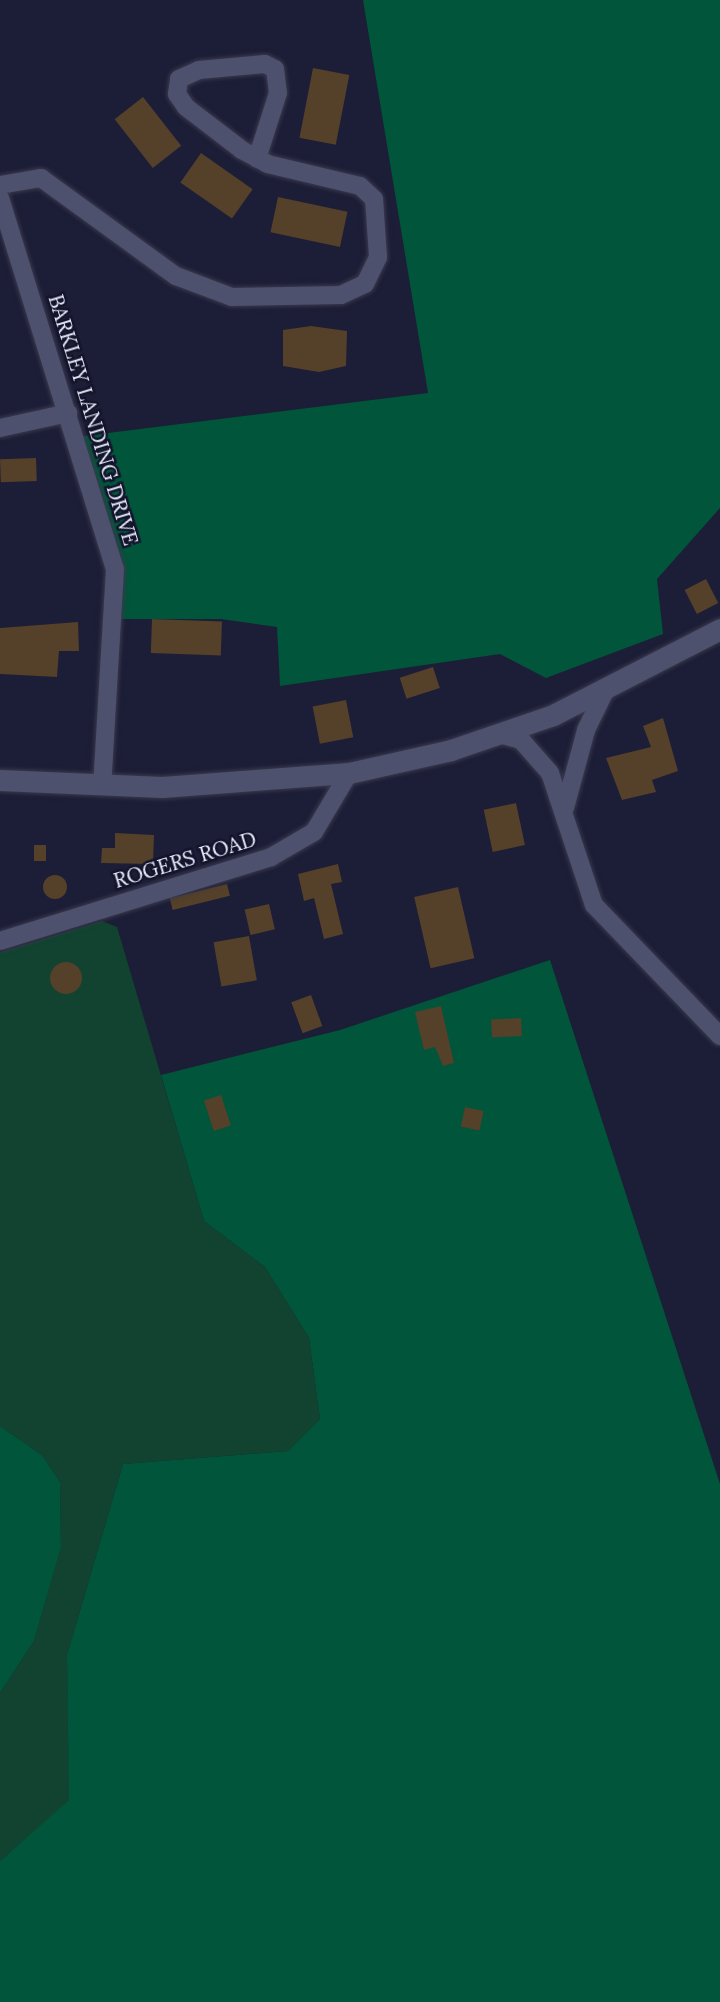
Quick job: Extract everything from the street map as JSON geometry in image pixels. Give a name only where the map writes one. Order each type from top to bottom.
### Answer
[{"type":"main road","points":[[0,780],[202,786],[349,773],[499,734],[605,691],[720,629]]},
{"type":"street","points":[[0,185],[41,178],[176,276],[232,297],[341,295],[365,285],[378,257],[374,199],[360,186],[257,159],[186,107],[177,94],[179,79],[199,70],[265,64],[275,69],[278,93],[257,159]]},
{"type":"street","name":"BARKLEY LANDING DRIVE","points":[[0,198],[115,569],[102,785]]},
{"type":"street","points":[[0,428],[68,413]]},
{"type":"street","points":[[564,811],[586,730],[605,691]]},
{"type":"street","points":[[499,734],[528,746],[550,774],[594,905],[720,1036]]},
{"type":"street","name":"ROGERS ROAD","points":[[0,941],[271,857],[314,832],[349,773]]},
{"type":"green space","points":[[363,0],[720,0],[720,508],[657,579],[663,634],[546,678],[500,654],[280,686],[277,627],[221,619],[112,619],[115,569],[76,437],[428,393]]},
{"type":"green space","points":[[102,921],[117,927],[204,1221],[265,1267],[309,1338],[320,1419],[288,1451],[123,1464],[67,1655],[70,1800],[0,1861],[0,1693],[34,1641],[61,1546],[60,1482],[42,1455],[0,1426],[0,952]]},
{"type":"green space","points":[[550,960],[720,1484],[720,2002],[0,2002],[0,1861],[69,1800],[67,1655],[123,1464],[288,1451],[320,1419],[309,1338],[265,1267],[204,1221],[161,1075],[340,1030]]},
{"type":"green space","points":[[0,1426],[42,1455],[60,1482],[61,1547],[34,1641],[0,1693]]},
{"type":"building","points":[[313,68],[349,75],[336,145],[299,138]]},
{"type":"building","points":[[143,97],[181,146],[153,168],[115,119]]},
{"type":"building","points":[[201,153],[253,189],[232,219],[180,182]]},
{"type":"building","points":[[278,197],[347,212],[340,247],[271,232]]},
{"type":"building","points":[[311,326],[347,331],[346,366],[319,372],[283,366],[283,330]]},
{"type":"building","points":[[36,458],[37,481],[1,482],[0,459]]},
{"type":"building","points":[[706,579],[718,603],[697,614],[685,590]]},
{"type":"building","points":[[152,619],[222,621],[221,655],[151,653]]},
{"type":"building","points":[[78,622],[79,651],[59,651],[57,677],[0,674],[0,628]]},
{"type":"building","points":[[433,667],[440,688],[407,699],[400,678]]},
{"type":"building","points":[[346,700],[353,737],[320,744],[313,706]]},
{"type":"building","points":[[663,718],[678,771],[652,780],[656,792],[622,800],[606,758],[651,747],[643,726]]},
{"type":"building","points":[[516,803],[525,845],[493,852],[484,810]]},
{"type":"building","points":[[115,833],[154,835],[153,864],[101,863],[102,848],[115,848]]},
{"type":"building","points":[[34,845],[46,845],[46,861],[34,861]]},
{"type":"building","points":[[338,864],[342,882],[331,884],[343,934],[324,939],[314,898],[304,901],[298,874]]},
{"type":"building","points":[[55,875],[63,879],[67,887],[63,895],[55,899],[47,895],[43,887],[47,879]]},
{"type":"building","points":[[227,884],[230,896],[173,910],[170,898]]},
{"type":"building","points":[[458,887],[474,958],[431,968],[414,897]]},
{"type":"building","points":[[269,904],[275,929],[250,935],[245,910]]},
{"type":"building","points":[[249,936],[257,980],[221,987],[214,942]]},
{"type":"building","points":[[66,962],[77,967],[82,978],[77,989],[66,994],[55,989],[50,978],[55,967]]},
{"type":"building","points":[[311,995],[322,1026],[303,1033],[291,1002]]},
{"type":"building","points":[[441,1006],[454,1063],[443,1066],[435,1047],[424,1050],[415,1012]]},
{"type":"building","points":[[521,1018],[522,1036],[492,1038],[491,1020]]},
{"type":"building","points":[[221,1095],[231,1125],[214,1131],[204,1101]]},
{"type":"building","points":[[465,1107],[484,1111],[479,1131],[461,1127]]}]
